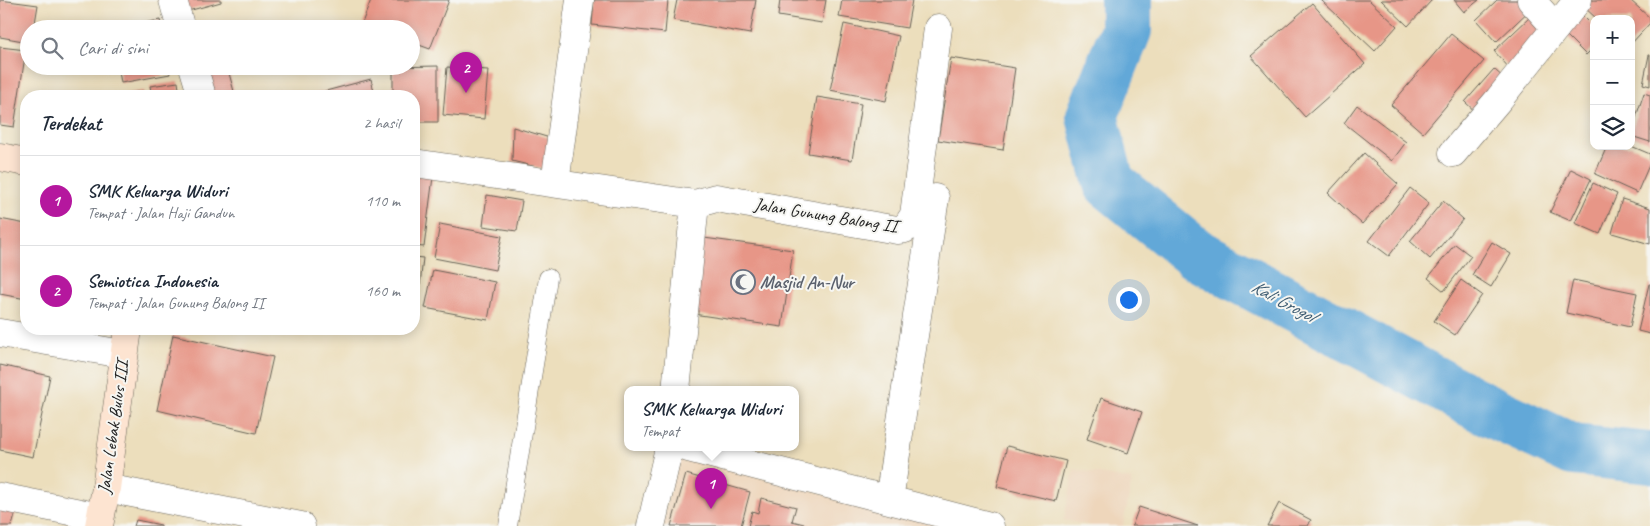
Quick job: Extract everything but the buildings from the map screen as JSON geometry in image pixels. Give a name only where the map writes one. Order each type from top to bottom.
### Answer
[{"type":"street","points":[[173,0],[179,20]]},
{"type":"street","points":[[555,183],[580,0]]},
{"type":"street","points":[[1531,0],[1556,28]]},
{"type":"street","points":[[1453,153],[1578,0]]},
{"type":"street","name":"Jalan Gunung Balong II","points":[[420,164],[695,204],[716,198],[897,230],[905,229],[914,215],[938,28]]},
{"type":"street","points":[[196,75],[200,90]]},
{"type":"street","points":[[0,157],[20,161]]},
{"type":"street","points":[[889,500],[935,198]]},
{"type":"street","points":[[676,386],[695,204]]},
{"type":"street","points":[[0,333],[20,334]]},
{"type":"street","points":[[31,335],[125,341]]},
{"type":"street","name":"Jalan Lebak Bulus III","points":[[99,521],[106,488],[125,341]]},
{"type":"street","points":[[651,526],[668,451]]},
{"type":"street","points":[[700,451],[990,526]]},
{"type":"street","points":[[106,488],[301,526]]},
{"type":"street","points":[[0,497],[99,521]]},
{"type":"lane","points":[[508,526],[548,278]]},
{"type":"shaded area","points":[[678,455],[945,526],[662,526]]},
{"type":"shaded area","points":[[1074,469],[1132,480],[1123,526],[1092,526],[1064,520]]},
{"type":"waterway","name":"Kali Grogol","points":[[1126,0],[1126,30],[1092,116],[1109,183],[1196,254],[1478,405],[1573,450],[1650,458]]},
{"type":"place","name":"Semiotica Indonesia","points":[[466,93]]},
{"type":"place","name":"Masjid An-Nur","points":[[743,282]]},
{"type":"place","name":"SMK Keluarga Widuri","points":[[711,509]]}]
